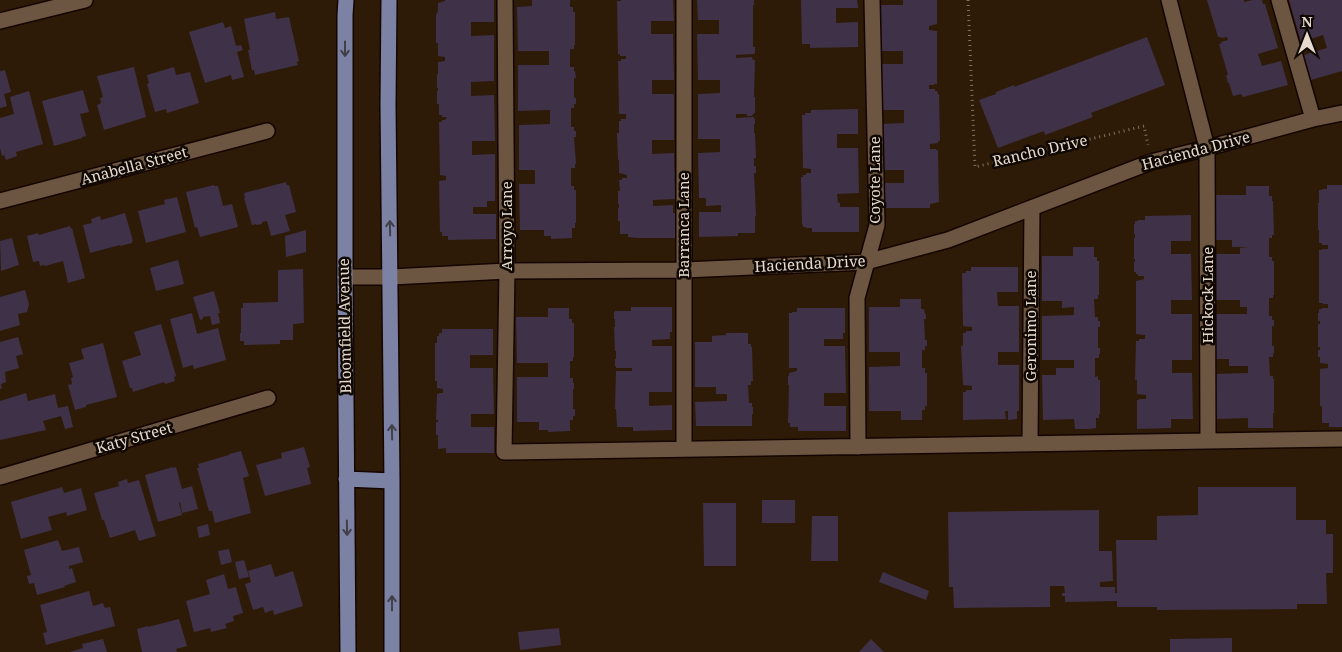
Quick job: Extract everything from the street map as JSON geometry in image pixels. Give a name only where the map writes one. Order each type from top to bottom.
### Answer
[{"type":"main road","name":"Bloomfield Avenue","points":[[346,0],[345,277],[348,652]]},
{"type":"main road","points":[[389,0],[392,652]]},
{"type":"main road","points":[[346,479],[392,481]]},
{"type":"street","points":[[0,21],[85,0]]},
{"type":"street","name":"Arroyo Lane","points":[[505,0],[507,271],[504,452],[684,449]]},
{"type":"street","name":"Barranca Lane","points":[[684,0],[684,449]]},
{"type":"street","name":"Coyote Lane","points":[[858,447],[857,298],[877,226],[872,0]]},
{"type":"street","points":[[1169,0],[1207,148]]},
{"type":"street","points":[[1279,0],[1313,119]]},
{"type":"street","name":"Hacienda Drive","points":[[345,277],[390,277],[507,271],[684,270],[866,262],[948,240],[1151,162],[1342,113]]},
{"type":"street","name":"Anabella Street","points":[[0,201],[267,131]]},
{"type":"street","name":"Hickock Lane","points":[[1207,148],[1208,441]]},
{"type":"street","name":"Geronimo Lane","points":[[1030,444],[1032,208]]},
{"type":"street","name":"Katy Street","points":[[0,477],[268,398]]},
{"type":"street","points":[[684,449],[1342,439]]},
{"type":"path","name":"Rancho Drive","points":[[968,0],[975,166],[1144,126],[1151,162]]},
{"type":"building","points":[[445,0],[494,0],[494,22],[471,22],[471,36],[494,35],[494,81],[471,82],[471,96],[494,95],[495,141],[472,141],[472,155],[495,154],[495,201],[487,201],[487,207],[473,207],[473,214],[496,214],[496,239],[448,240],[448,236],[442,236],[442,232],[440,232],[439,181],[446,180],[446,176],[440,175],[439,122],[442,122],[447,117],[439,115],[439,104],[437,104],[438,62],[445,61],[445,57],[438,56],[436,15],[438,3]]},
{"type":"building","points":[[532,0],[570,0],[570,7],[573,7],[573,12],[575,12],[575,45],[574,49],[570,49],[570,67],[574,67],[576,78],[574,78],[574,98],[576,98],[576,104],[574,104],[574,108],[571,108],[571,127],[574,127],[574,131],[576,131],[576,137],[574,137],[576,164],[575,168],[571,168],[571,186],[574,186],[574,190],[576,190],[576,223],[575,228],[572,228],[572,238],[551,239],[551,236],[544,236],[544,230],[520,230],[519,184],[535,184],[535,170],[519,170],[519,125],[550,124],[550,110],[518,111],[518,65],[549,65],[549,51],[518,51],[517,7],[532,6]]},
{"type":"building","points":[[673,0],[674,21],[651,21],[651,34],[673,34],[674,80],[652,80],[652,94],[674,94],[674,140],[652,140],[652,154],[674,153],[675,199],[653,200],[653,206],[673,205],[676,238],[637,238],[628,237],[628,234],[620,234],[620,221],[618,221],[619,180],[627,178],[627,175],[619,173],[617,133],[619,133],[619,121],[626,119],[626,114],[619,114],[618,61],[626,59],[626,56],[618,54],[617,1]]},
{"type":"building","points":[[697,0],[754,0],[753,47],[755,47],[755,53],[736,55],[736,58],[752,57],[755,60],[755,113],[752,116],[736,114],[736,118],[754,117],[755,119],[755,233],[738,233],[738,236],[699,237],[699,212],[721,212],[721,205],[706,206],[706,198],[699,198],[698,153],[720,152],[720,139],[698,139],[698,94],[720,93],[720,80],[698,80],[697,34],[719,34],[719,20],[698,20]]},
{"type":"building","points":[[801,0],[857,0],[858,8],[836,8],[836,23],[858,22],[858,47],[810,48],[810,44],[802,44]]},
{"type":"building","points":[[903,0],[937,0],[937,24],[929,26],[929,30],[937,31],[937,84],[929,85],[929,89],[935,89],[939,94],[940,141],[930,144],[930,149],[938,150],[939,202],[930,204],[930,208],[883,208],[882,183],[904,183],[904,170],[882,170],[882,124],[904,123],[904,110],[882,110],[882,64],[903,64],[903,51],[881,51],[881,5],[903,5]]},
{"type":"building","points":[[1207,0],[1244,0],[1244,2],[1262,0],[1263,4],[1265,4],[1278,48],[1258,54],[1262,66],[1281,61],[1288,85],[1243,97],[1241,94],[1233,96],[1219,44],[1228,40],[1227,37],[1218,37]]},
{"type":"building","points":[[1289,0],[1342,0],[1342,71],[1311,80],[1304,55],[1327,48],[1323,35],[1301,42]]},
{"type":"building","points":[[275,12],[276,19],[289,17],[299,61],[297,62],[298,65],[255,75],[254,70],[252,70],[248,50],[250,50],[244,19]]},
{"type":"building","points":[[223,22],[225,28],[231,26],[236,46],[241,45],[243,50],[237,52],[244,77],[232,80],[231,75],[205,83],[189,32]]},
{"type":"building","points":[[1147,37],[1165,85],[1091,113],[1093,117],[1045,135],[1044,131],[998,148],[979,100],[1014,85],[1014,87]]},
{"type":"building","points":[[134,67],[146,117],[104,130],[97,105],[101,103],[100,98],[103,97],[97,76]]},
{"type":"building","points":[[174,67],[176,75],[190,72],[199,103],[167,113],[166,109],[155,112],[147,84],[149,83],[147,75]]},
{"type":"building","points":[[5,70],[11,92],[4,94],[7,106],[0,108],[0,71]]},
{"type":"building","points":[[83,90],[89,112],[80,114],[86,136],[54,146],[42,101]]},
{"type":"building","points":[[29,91],[43,144],[16,152],[17,156],[6,160],[4,155],[2,156],[0,148],[0,118],[14,114],[10,97]]},
{"type":"building","points":[[858,109],[858,134],[837,134],[837,148],[858,148],[859,193],[837,194],[840,207],[859,207],[859,232],[812,232],[812,228],[806,228],[802,225],[801,177],[806,175],[806,173],[811,173],[811,169],[803,168],[802,115],[811,113],[811,110]]},
{"type":"building","points":[[286,182],[289,185],[296,212],[285,215],[290,231],[271,236],[267,221],[262,222],[262,224],[252,225],[244,193]]},
{"type":"building","points":[[214,185],[218,186],[223,206],[232,204],[238,227],[200,237],[197,227],[195,228],[186,192]]},
{"type":"building","points":[[1327,185],[1342,185],[1342,427],[1329,427],[1329,423],[1322,423],[1322,406],[1320,406],[1320,369],[1328,368],[1328,364],[1320,363],[1320,357],[1318,357],[1320,347],[1318,347],[1318,324],[1320,324],[1320,321],[1318,321],[1318,313],[1319,309],[1328,308],[1328,304],[1319,303],[1319,250],[1328,249],[1328,245],[1319,243],[1318,203],[1319,190],[1327,189]]},
{"type":"building","points":[[1246,186],[1269,186],[1269,196],[1272,196],[1273,201],[1274,235],[1272,235],[1272,238],[1269,238],[1269,257],[1272,257],[1272,261],[1274,261],[1274,295],[1273,298],[1269,298],[1269,316],[1272,316],[1272,320],[1274,320],[1274,326],[1272,326],[1272,346],[1274,346],[1274,353],[1273,357],[1269,357],[1270,376],[1273,376],[1274,379],[1273,428],[1248,428],[1248,418],[1216,419],[1216,374],[1248,373],[1248,366],[1229,366],[1229,359],[1216,359],[1216,314],[1247,314],[1247,307],[1240,307],[1240,300],[1215,300],[1215,254],[1240,254],[1240,248],[1248,247],[1232,247],[1232,240],[1215,240],[1214,195],[1246,195]]},
{"type":"building","points":[[177,197],[186,232],[146,243],[138,211],[165,204],[164,200]]},
{"type":"building","points":[[125,213],[132,243],[90,253],[83,225],[92,223],[91,219],[100,216],[101,220]]},
{"type":"building","points":[[1191,215],[1191,241],[1171,241],[1171,254],[1191,254],[1192,300],[1171,300],[1171,314],[1192,314],[1192,360],[1172,360],[1172,373],[1192,373],[1193,419],[1171,419],[1171,428],[1137,429],[1137,400],[1146,399],[1146,395],[1137,394],[1137,380],[1135,380],[1136,341],[1145,339],[1145,335],[1136,334],[1136,281],[1144,279],[1144,276],[1138,276],[1134,272],[1134,224],[1135,221],[1145,220],[1145,216]]},
{"type":"building","points":[[70,226],[85,278],[68,283],[63,261],[45,266],[40,266],[39,261],[33,262],[27,236],[38,233],[39,235]]},
{"type":"building","points":[[306,230],[306,252],[286,257],[285,236]]},
{"type":"building","points":[[12,238],[19,265],[1,271],[0,241]]},
{"type":"building","points":[[1073,247],[1094,247],[1094,257],[1097,257],[1097,261],[1099,261],[1099,295],[1098,299],[1094,299],[1095,317],[1098,317],[1098,321],[1100,321],[1100,327],[1098,327],[1098,348],[1100,348],[1100,354],[1099,358],[1095,358],[1095,377],[1098,376],[1098,380],[1100,380],[1100,414],[1099,418],[1096,418],[1096,428],[1089,429],[1075,429],[1074,419],[1043,420],[1042,375],[1056,375],[1056,368],[1074,368],[1074,360],[1042,360],[1042,316],[1074,315],[1074,307],[1062,308],[1062,301],[1042,301],[1042,256],[1073,256]]},
{"type":"building","points":[[178,260],[184,284],[156,291],[150,268]]},
{"type":"building","points":[[971,267],[1018,267],[1018,292],[997,292],[998,306],[1019,306],[1019,352],[998,352],[998,365],[1019,365],[1019,411],[1017,411],[1017,419],[1008,420],[1008,411],[1005,411],[1006,419],[963,420],[963,392],[972,390],[972,386],[963,385],[961,346],[963,346],[963,333],[972,331],[972,327],[963,326],[962,273],[971,271]]},
{"type":"building","points":[[303,269],[304,323],[293,324],[293,340],[280,340],[280,344],[244,345],[244,341],[240,341],[241,308],[243,308],[243,303],[278,302],[278,270]]},
{"type":"building","points":[[25,290],[29,304],[27,312],[18,314],[20,325],[0,331],[0,297]]},
{"type":"building","points":[[214,291],[220,313],[218,313],[220,323],[212,325],[210,316],[203,317],[200,320],[193,297]]},
{"type":"building","points":[[900,299],[921,299],[921,309],[924,309],[926,314],[926,319],[924,319],[927,346],[925,346],[925,350],[922,350],[922,368],[925,368],[925,373],[927,373],[927,406],[925,406],[925,410],[922,410],[922,420],[901,420],[901,411],[869,411],[869,367],[900,366],[900,352],[869,352],[869,307],[900,307]]},
{"type":"building","points":[[631,307],[672,307],[672,332],[670,332],[670,339],[652,340],[652,346],[672,346],[672,392],[649,392],[649,406],[672,405],[672,430],[633,431],[633,427],[617,427],[615,409],[616,371],[632,371],[632,368],[616,368],[615,366],[614,312],[631,311]]},
{"type":"building","points":[[548,308],[569,308],[569,319],[572,319],[572,323],[574,323],[574,357],[573,361],[570,361],[570,378],[573,378],[574,383],[573,409],[575,409],[575,416],[573,416],[573,420],[570,420],[570,431],[548,432],[548,430],[539,430],[539,422],[517,422],[517,377],[548,377],[548,363],[517,363],[516,317],[548,317]]},
{"type":"building","points":[[797,308],[845,308],[845,333],[843,333],[843,339],[824,339],[824,346],[845,346],[846,393],[824,393],[824,406],[846,406],[846,431],[798,431],[798,427],[790,427],[790,423],[788,423],[788,376],[789,373],[797,371],[797,368],[789,368],[789,313],[797,312]]},
{"type":"building","points":[[192,313],[197,334],[218,328],[226,360],[194,369],[193,365],[183,368],[170,319]]},
{"type":"building","points":[[161,324],[176,376],[174,377],[175,381],[165,384],[164,382],[133,392],[122,361],[141,355],[134,332]]},
{"type":"building","points":[[442,329],[493,329],[493,355],[470,355],[470,368],[493,368],[494,414],[471,414],[471,427],[494,427],[494,453],[446,453],[446,448],[438,449],[438,435],[436,435],[436,422],[438,422],[436,420],[437,394],[443,393],[443,389],[437,388],[437,381],[435,381],[435,343],[437,343],[439,333],[442,333]]},
{"type":"building","points":[[726,333],[748,333],[748,344],[751,344],[752,347],[753,381],[751,381],[751,385],[748,385],[749,403],[752,403],[753,407],[752,426],[696,426],[695,402],[727,401],[727,394],[716,394],[716,387],[695,387],[695,342],[712,342],[712,336],[726,335]]},
{"type":"building","points":[[18,337],[23,354],[16,356],[19,368],[5,372],[6,382],[1,384],[2,388],[0,389],[0,342]]},
{"type":"building","points":[[103,343],[117,397],[86,405],[86,407],[75,410],[68,385],[72,384],[71,378],[73,377],[69,363],[84,359],[81,349]]},
{"type":"building","points":[[26,393],[28,401],[55,394],[58,408],[68,406],[73,427],[65,429],[61,416],[43,421],[46,430],[0,440],[0,401]]},
{"type":"building","points":[[304,447],[310,467],[307,468],[311,484],[265,496],[256,465],[282,458],[281,453]]},
{"type":"building","points":[[241,451],[249,476],[243,478],[251,513],[215,523],[212,511],[209,511],[197,468],[199,468],[198,464]]},
{"type":"building","points":[[176,467],[182,489],[192,486],[198,509],[182,513],[180,502],[182,515],[158,522],[145,475]]},
{"type":"building","points":[[127,479],[128,483],[139,480],[156,536],[139,541],[135,530],[110,538],[104,520],[102,520],[94,493],[119,486],[118,482]]},
{"type":"building","points":[[62,487],[64,493],[81,488],[87,510],[67,516],[66,512],[48,517],[52,530],[21,539],[11,502]]},
{"type":"building","points":[[1198,487],[1296,487],[1296,520],[1326,520],[1326,534],[1333,534],[1333,573],[1326,573],[1327,604],[1297,604],[1297,609],[1157,610],[1157,607],[1117,607],[1117,601],[1065,602],[1065,596],[1062,596],[1062,593],[1065,593],[1064,586],[1050,586],[1050,607],[954,608],[953,587],[949,587],[948,512],[1099,510],[1099,551],[1112,551],[1113,581],[1100,582],[1100,587],[1115,587],[1115,593],[1117,593],[1116,540],[1157,540],[1157,516],[1198,515]]},
{"type":"building","points":[[762,500],[795,500],[795,523],[762,523]]},
{"type":"building","points":[[703,503],[736,503],[736,566],[704,566]]},
{"type":"building","points":[[812,516],[838,516],[838,561],[811,561]]},
{"type":"building","points":[[208,524],[210,535],[199,538],[197,527]]},
{"type":"building","points":[[58,540],[62,551],[79,547],[83,562],[69,566],[69,569],[72,568],[76,582],[37,595],[34,583],[29,584],[27,576],[31,575],[24,550]]},
{"type":"building","points":[[229,549],[232,562],[221,565],[218,551]]},
{"type":"building","points":[[244,560],[249,577],[239,579],[235,562]]},
{"type":"building","points":[[271,564],[275,577],[293,571],[303,606],[274,615],[273,610],[265,613],[263,607],[253,610],[245,584],[251,582],[248,571]]},
{"type":"building","points":[[883,572],[929,591],[926,600],[879,582]]},
{"type":"building","points":[[224,574],[228,589],[236,587],[243,613],[233,616],[234,621],[225,624],[227,628],[211,632],[210,628],[194,632],[186,601],[210,594],[206,580]]},
{"type":"building","points":[[89,591],[93,606],[103,603],[105,608],[110,607],[115,626],[46,645],[43,633],[47,632],[40,605]]},
{"type":"building","points":[[179,619],[187,646],[176,649],[177,652],[142,652],[137,629]]},
{"type":"building","points":[[559,628],[561,645],[520,650],[518,632]]},
{"type":"building","points":[[1232,638],[1232,652],[1170,652],[1170,639]]},
{"type":"building","points":[[103,639],[107,652],[70,652],[83,648],[82,644]]},
{"type":"building","points":[[871,639],[884,652],[859,652]]}]
